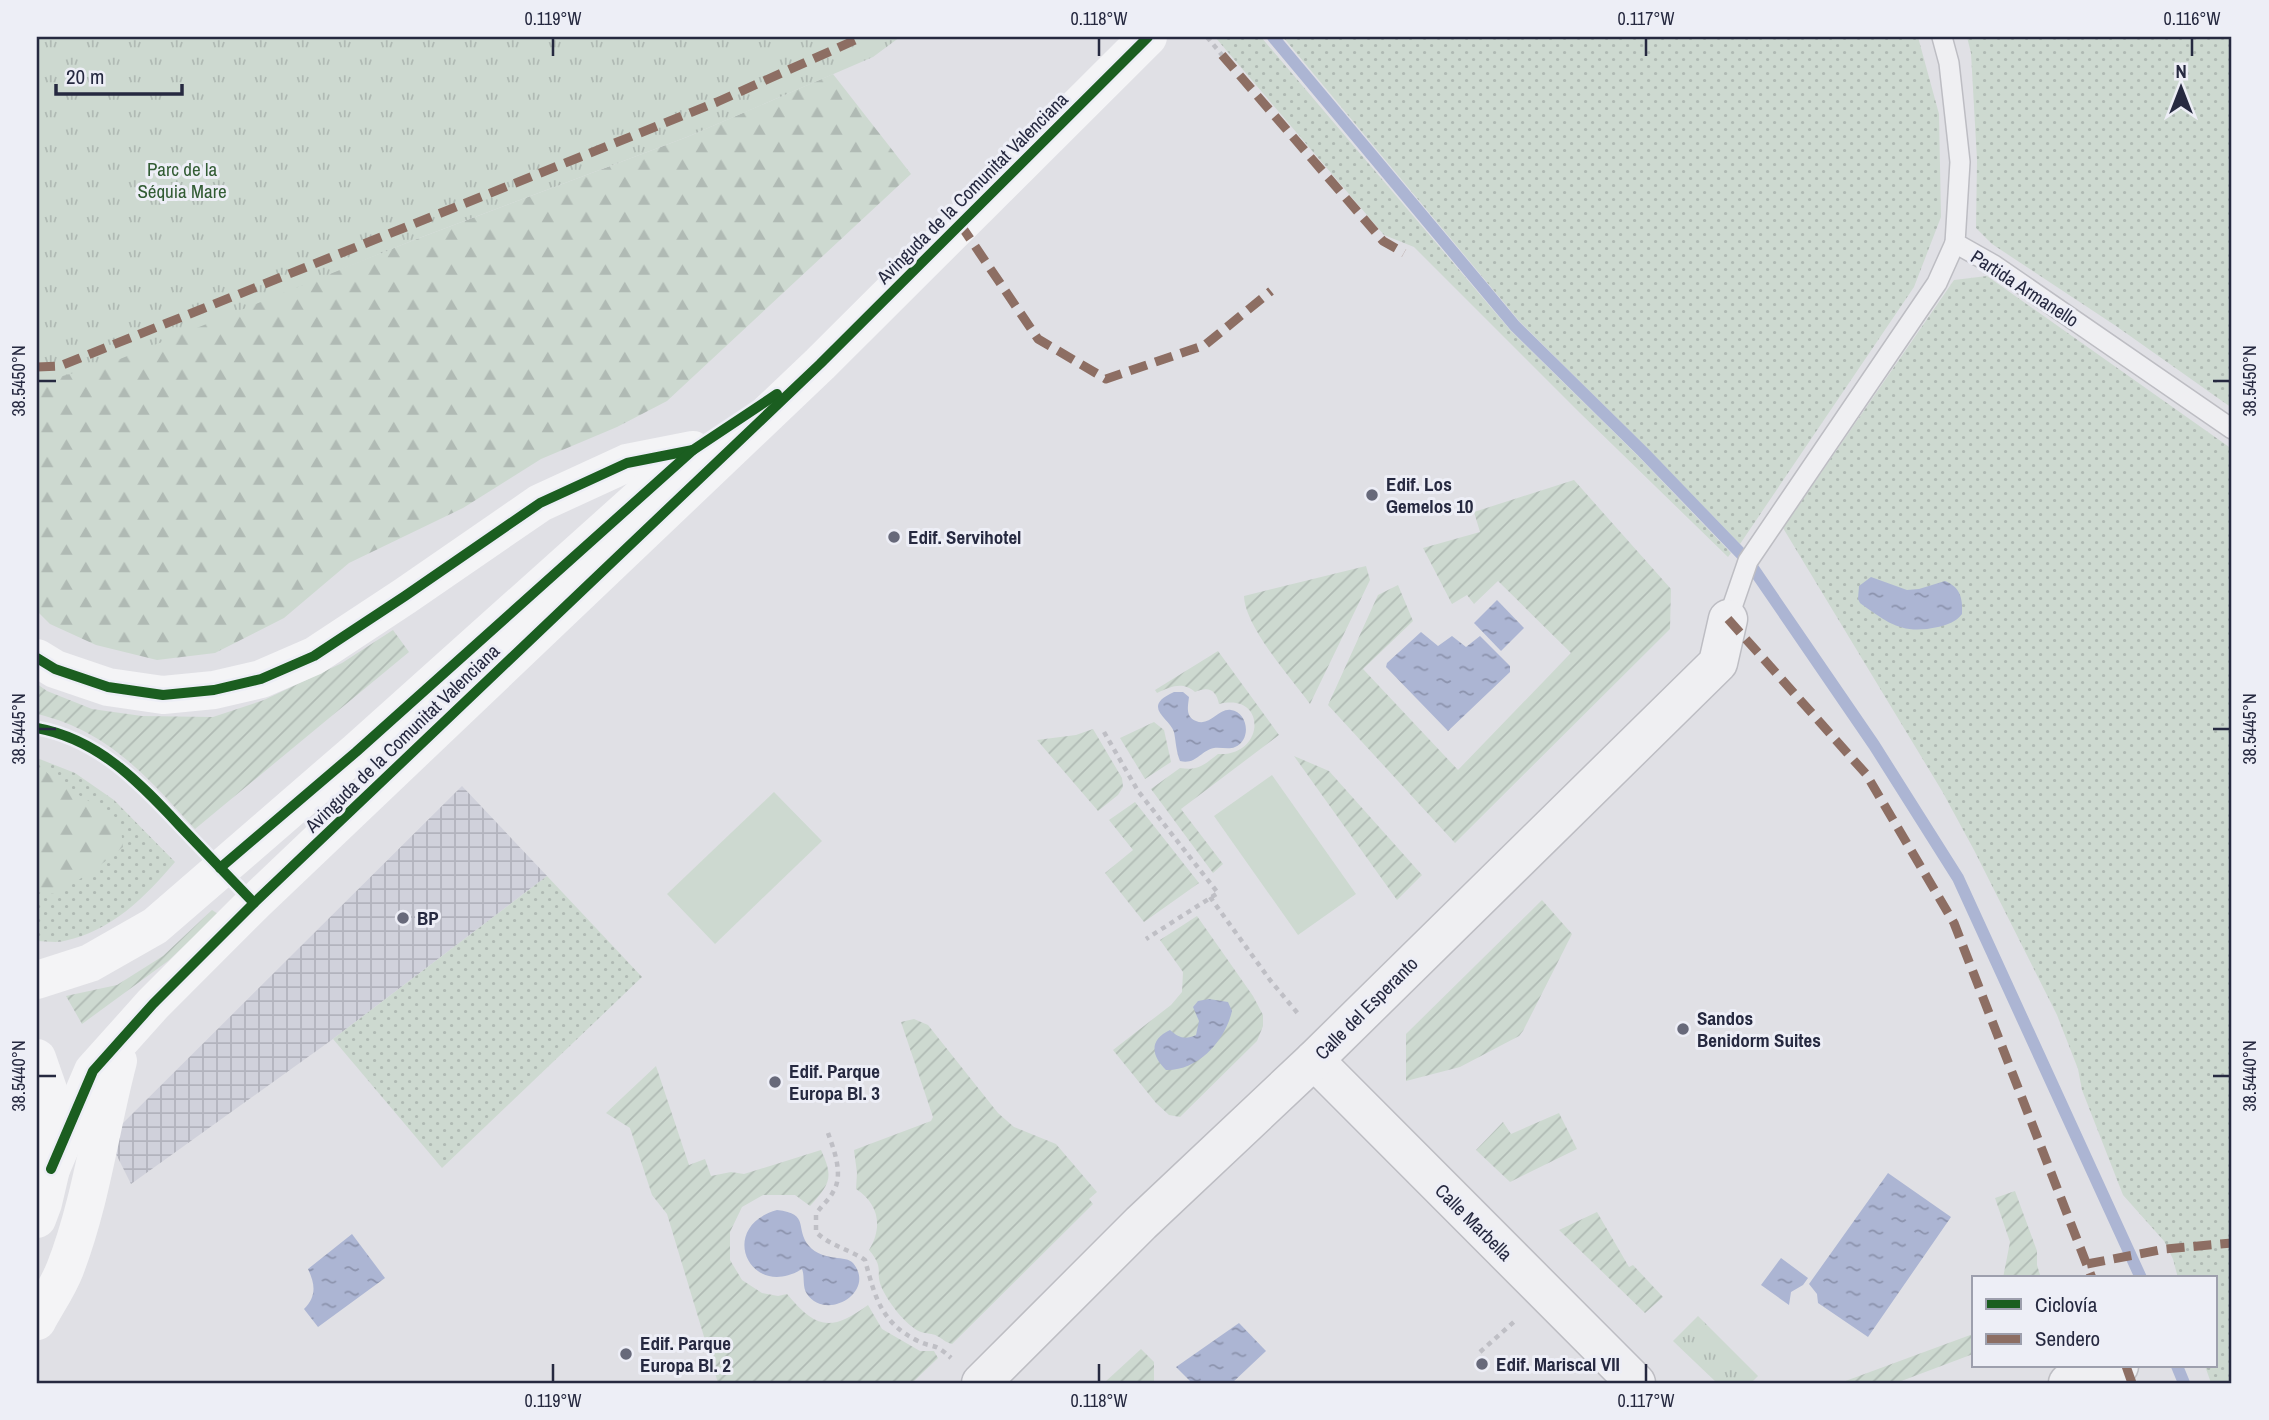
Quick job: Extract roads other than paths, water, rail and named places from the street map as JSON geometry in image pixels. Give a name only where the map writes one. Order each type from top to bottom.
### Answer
[{"type":"main road","name":"Avinguda de la Comunitat Valenciana","points":[[51,1169],[93,1071],[153,1004],[254,903],[820,364],[1148,37]]},
{"type":"main road","name":"Avinguda de la Comunitat Valenciana","points":[[37,979],[90,963],[155,926],[366,743],[693,450],[820,364]]},
{"type":"main road","name":"Avinguda de la Comunitat Valenciana","points":[[37,658],[55,669],[108,687],[163,695],[214,690],[261,678],[314,656],[540,503],[627,463],[693,450]]},
{"type":"main road","points":[[37,1321],[64,1270],[88,1189],[106,1104],[126,1035]]},
{"type":"main road","points":[[37,1058],[52,1101],[51,1169],[37,1219]]},
{"type":"street","name":"Calle del Esperanto","points":[[969,1374],[1141,1223],[1320,1053],[1718,663],[1728,619]]},
{"type":"street","name":"Calle Marbella","points":[[1320,1053],[1545,1294],[1636,1383]]},
{"type":"street","points":[[2068,1383],[2113,1368]]},
{"type":"lane","name":"Partida Armanello","points":[[1942,37],[1950,63],[1960,162],[1955,243],[1994,265],[2232,429]]},
{"type":"lane","points":[[1728,619],[1748,561],[1937,283],[1955,243]]},
{"type":"water","points":[[1871,577],[1907,590],[1945,581],[1954,586],[1960,594],[1962,614],[1951,623],[1938,627],[1915,629],[1896,625],[1860,603],[1859,586]]},
{"type":"water","points":[[1497,600],[1524,628],[1501,651],[1474,623]]},
{"type":"water","points":[[1421,632],[1438,646],[1452,636],[1466,647],[1480,636],[1510,666],[1510,672],[1448,731],[1386,667],[1387,663]]},
{"type":"water","points":[[1174,692],[1183,692],[1189,697],[1189,714],[1196,721],[1206,722],[1226,710],[1237,712],[1246,727],[1244,739],[1233,748],[1214,748],[1190,761],[1180,761],[1174,732],[1158,708],[1164,697]]},
{"type":"water","points":[[1209,999],[1228,1002],[1232,1011],[1223,1033],[1199,1060],[1178,1069],[1166,1070],[1155,1053],[1158,1038],[1170,1030],[1182,1037],[1196,1035],[1199,1021],[1193,1007],[1198,1001]]},
{"type":"water","points":[[1888,1173],[1951,1217],[1868,1337],[1818,1303],[1817,1294],[1809,1284]]},
{"type":"water","points":[[777,1210],[798,1218],[805,1239],[815,1251],[853,1263],[859,1274],[859,1284],[846,1300],[826,1305],[815,1302],[805,1291],[802,1269],[783,1276],[768,1276],[755,1269],[747,1258],[744,1245],[748,1231],[758,1219]]},
{"type":"water","points":[[352,1234],[385,1278],[318,1327],[304,1309],[314,1290],[308,1269]]},
{"type":"water","points":[[1781,1258],[1808,1278],[1803,1285],[1791,1292],[1789,1305],[1761,1285]]},
{"type":"water","points":[[1239,1323],[1266,1351],[1232,1383],[1192,1383],[1176,1367]]},
{"type":"waterway","points":[[1273,37],[1515,326],[1643,452],[1748,561],[1874,745],[1958,878],[2140,1276]]},
{"type":"waterway","points":[[2178,1368],[2184,1383]]},
{"type":"place","name":"Edif. Los Gemelos 10","points":[[1372,495]]},
{"type":"place","name":"Edif. Servihotel","points":[[894,537]]},
{"type":"place","name":"BP","points":[[403,918]]},
{"type":"place","name":"Sandos Benidorm Suites","points":[[1683,1029]]},
{"type":"place","name":"Edif. Parque Europa Bl. 3","points":[[775,1082]]},
{"type":"place","name":"Edif. Parque Europa Bl. 2","points":[[626,1354]]},
{"type":"place","name":"Edif. Mariscal VII","points":[[1482,1364]]},
{"type":"park label","name":"Parc de la Séquia Mare","points":[[182,180]]}]
